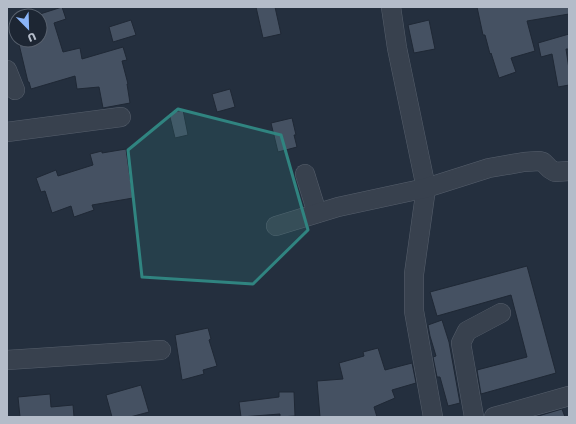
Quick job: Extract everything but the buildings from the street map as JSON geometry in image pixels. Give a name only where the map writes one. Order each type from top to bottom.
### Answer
[{"type":"street","points":[[394,8],[397,48],[426,188],[414,274],[414,311],[433,417]]},
{"type":"street","points":[[7,70],[15,90]]},
{"type":"street","points":[[7,132],[122,117]]},
{"type":"street","points":[[276,226],[338,207],[426,188],[489,168],[539,161],[543,162],[555,172],[569,171]]},
{"type":"street","points":[[305,174],[317,213]]},
{"type":"street","points":[[474,417],[461,343],[466,331],[501,314]]},
{"type":"street","points":[[7,360],[161,350]]},
{"type":"street","points":[[494,417],[569,396]]},
{"type":"highlighted area","points":[[178,109],[281,135],[308,230],[253,284],[142,277],[128,150]]}]
